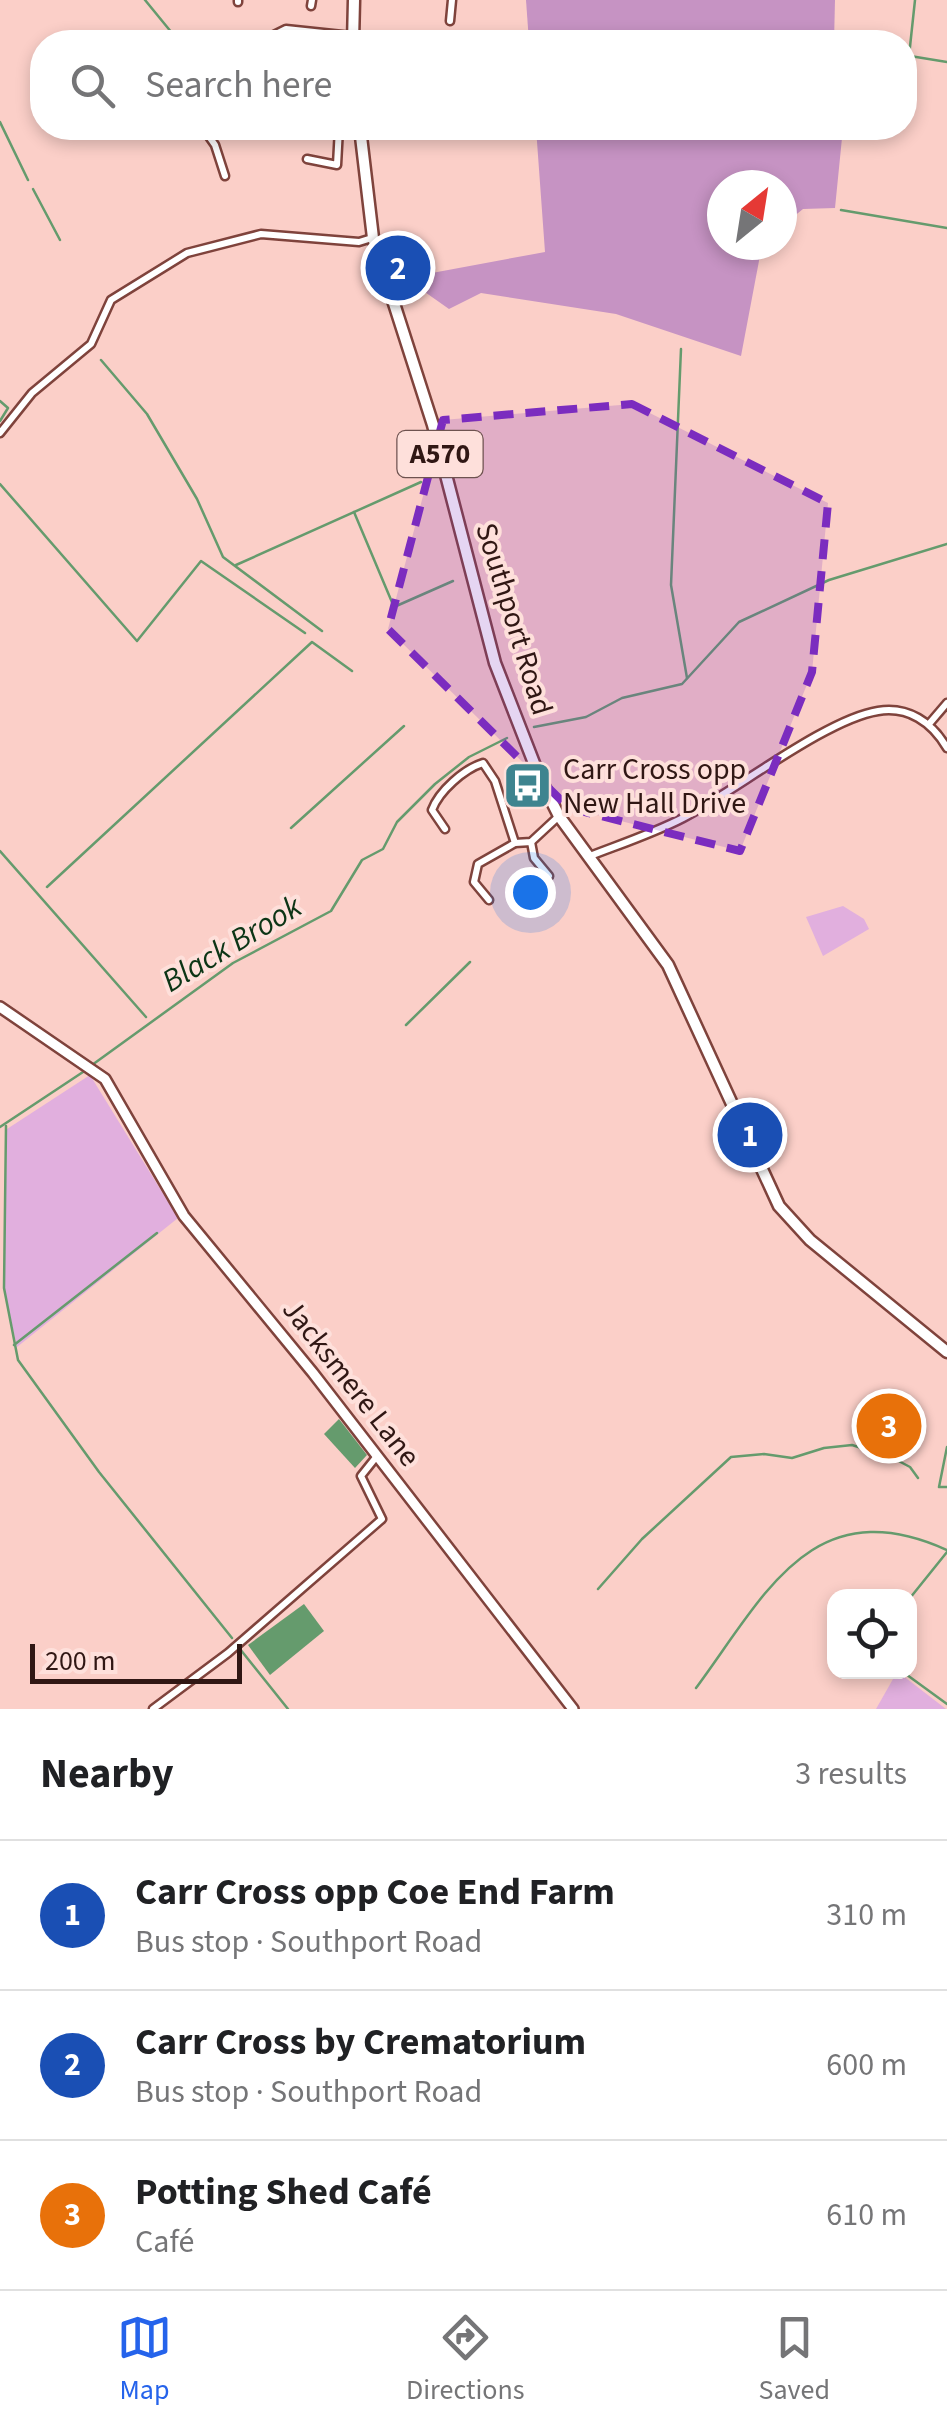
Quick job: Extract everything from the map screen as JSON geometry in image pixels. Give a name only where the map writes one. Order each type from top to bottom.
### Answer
[{"type":"highway","points":[[353,30],[354,0]]},
{"type":"highway","name":"Southport Road","points":[[361,140],[373,238],[432,425],[495,663],[559,816],[668,965],[779,1206],[810,1240],[947,1352]]},
{"type":"main road","name":"Jacksmere Lane","points":[[0,1007],[105,1079],[184,1216],[573,1709]]},
{"type":"street","points":[[450,22],[452,0]]},
{"type":"street","points":[[211,140],[226,176]]},
{"type":"street","points":[[307,159],[315,166],[337,165],[338,140]]},
{"type":"street","points":[[0,432],[32,393],[90,344],[112,300],[187,253],[261,234],[360,242],[373,238]]},
{"type":"street","points":[[931,726],[947,702]]},
{"type":"street","points":[[590,856],[681,819],[834,728],[876,711],[904,710],[931,726],[947,748]]},
{"type":"street","points":[[445,829],[432,810],[434,803],[459,778],[483,763],[495,781],[515,843]]},
{"type":"street","points":[[489,900],[474,882],[473,871],[515,843],[531,842],[559,816]]},
{"type":"street","points":[[531,842],[534,858],[549,876]]},
{"type":"street","points":[[153,1709],[228,1653],[382,1518],[362,1476],[377,1456]]},
{"type":"highlighted area","points":[[632,404],[828,503],[812,672],[740,851],[569,808],[388,629],[443,420]]},
{"type":"shaded area","points":[[526,0],[835,0],[834,30],[528,30]]},
{"type":"shaded area","points":[[537,140],[842,140],[835,208],[803,209],[797,214],[797,170],[707,170],[707,260],[759,260],[741,356],[616,314],[481,293],[449,309],[405,278],[545,252]]},
{"type":"shaded area","points":[[843,906],[864,919],[869,929],[823,956],[806,917]]},
{"type":"shaded area","points":[[90,1075],[178,1218],[17,1347],[4,1288],[7,1129]]},
{"type":"shaded area","points":[[339,1419],[367,1455],[355,1468],[324,1434]]},
{"type":"shaded area","points":[[304,1604],[324,1631],[270,1675],[248,1645]]},
{"type":"shaded area","points":[[893,1679],[907,1679],[946,1709],[876,1709]]},
{"type":"waterway","points":[[145,0],[170,30]]},
{"type":"waterway","points":[[912,30],[915,0]]},
{"type":"waterway","points":[[917,57],[947,62]]},
{"type":"waterway","points":[[0,122],[28,180]]},
{"type":"waterway","points":[[33,189],[60,240]]},
{"type":"waterway","points":[[841,210],[947,228]]},
{"type":"waterway","points":[[681,349],[671,585],[687,678]]},
{"type":"waterway","points":[[101,360],[147,414],[197,499],[223,557],[322,631]]},
{"type":"waterway","points":[[0,401],[8,408],[0,421]]},
{"type":"waterway","points":[[236,565],[421,482]]},
{"type":"waterway","points":[[0,484],[137,641],[201,561],[305,633]]},
{"type":"waterway","points":[[354,512],[394,607],[453,581]]},
{"type":"waterway","name":"Black Brook","points":[[534,727],[586,717],[622,698],[682,684],[739,622],[829,580],[947,544]]},
{"type":"waterway","points":[[47,887],[312,642],[352,671]]},
{"type":"waterway","points":[[291,828],[404,726]]},
{"type":"waterway","name":"Black Brook","points":[[92,1065],[233,963],[331,911],[362,860],[383,849],[397,822],[435,784],[469,757],[507,738]]},
{"type":"waterway","points":[[0,851],[146,1017]]},
{"type":"waterway","points":[[406,1025],[470,962]]},
{"type":"waterway","name":"Black Brook","points":[[0,1127],[86,1070]]},
{"type":"waterway","points":[[6,1126],[4,1288],[18,1360],[99,1472],[232,1638]]},
{"type":"waterway","points":[[14,1345],[157,1233]]},
{"type":"waterway","points":[[598,1589],[642,1539],[731,1457],[764,1454],[792,1458],[852,1445],[893,1458],[910,1467],[918,1478]]},
{"type":"waterway","points":[[947,1447],[939,1487],[947,1487]]},
{"type":"waterway","points":[[696,1688],[770,1587],[797,1561],[826,1542],[861,1533],[900,1535],[947,1550]]},
{"type":"waterway","points":[[917,1589],[947,1552]]},
{"type":"waterway","points":[[240,1649],[288,1709]]},
{"type":"waterway","points":[[913,1679],[947,1704]]},
{"type":"place","name":"Carr Cross by Crematorium","points":[[398,268]]},
{"type":"place","name":"Carr Cross opp New Hall Drive","points":[[528,786]]},
{"type":"place","name":"Carr Cross opp Coe End Farm","points":[[750,1135]]},
{"type":"place","name":"Potting Shed Café","points":[[889,1426]]}]
